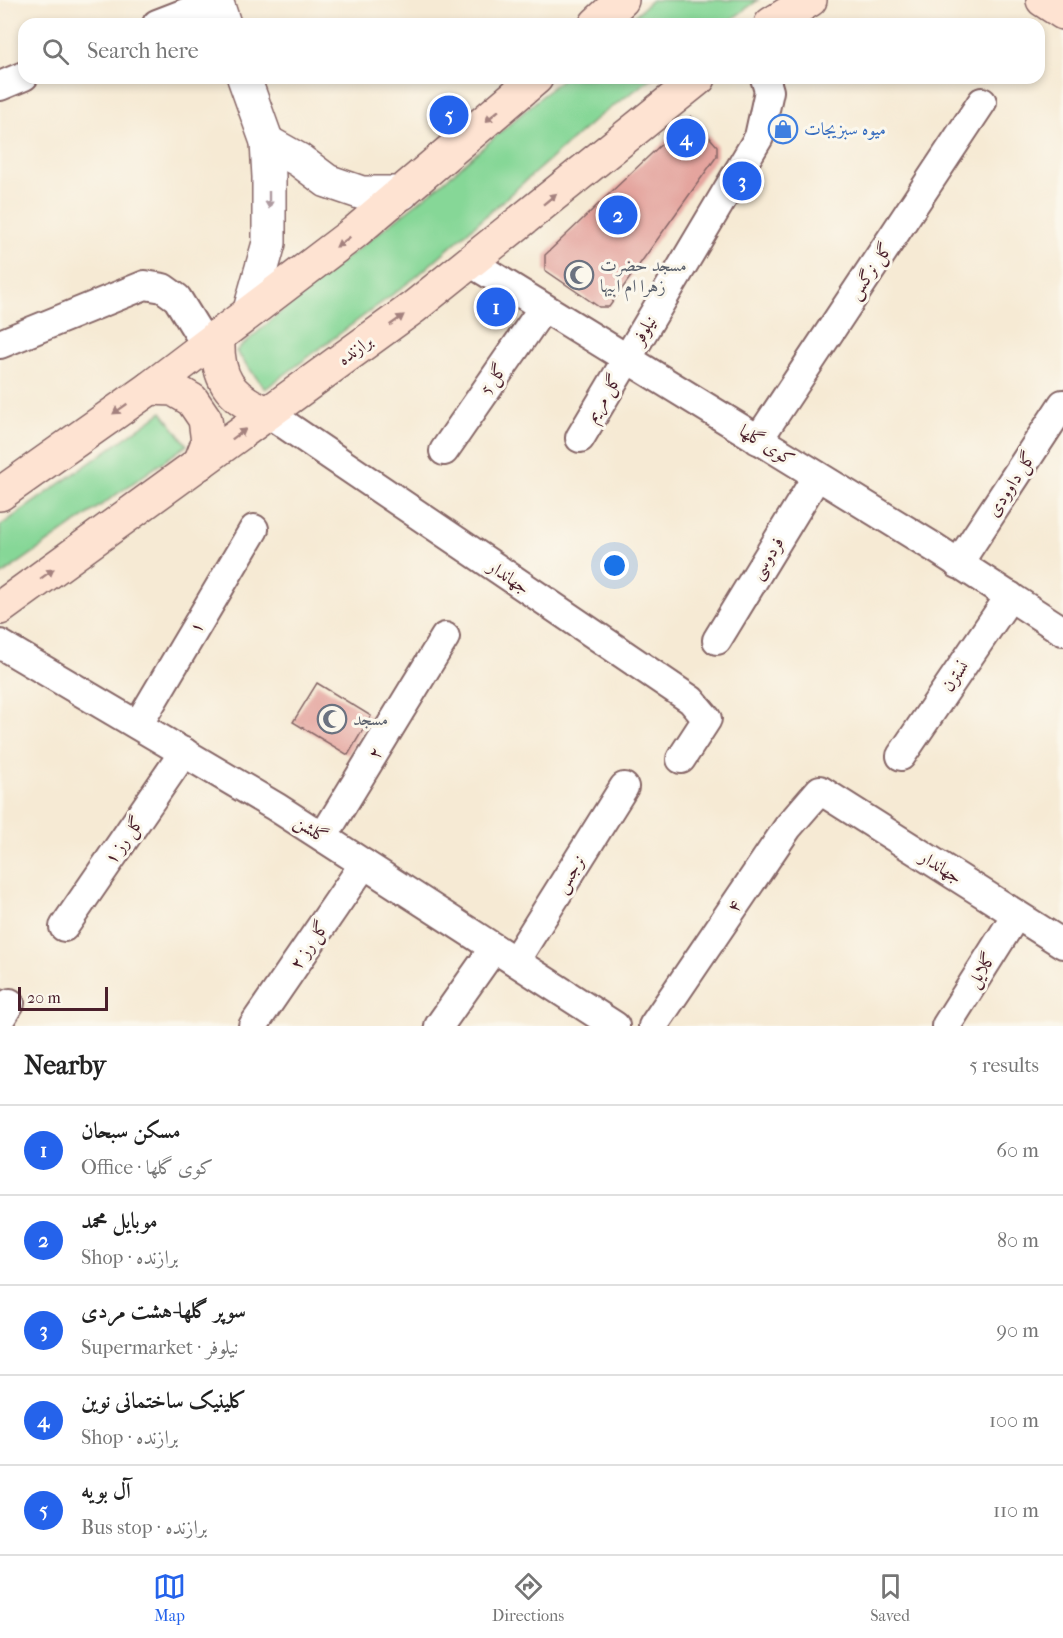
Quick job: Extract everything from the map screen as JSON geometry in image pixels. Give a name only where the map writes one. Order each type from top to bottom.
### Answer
[{"type":"main road","points":[[602,18],[622,0]]},
{"type":"main road","points":[[781,18],[810,0]]},
{"type":"main road","points":[[1043,0],[1063,13]]},
{"type":"main road","points":[[0,494],[150,388],[355,232],[529,84]]},
{"type":"main road","name":"برازنده","points":[[0,608],[414,307],[692,84]]},
{"type":"main road","points":[[212,340],[222,375],[233,393],[248,406],[268,413]]},
{"type":"main road","points":[[150,388],[172,389],[192,400],[205,419],[208,441],[200,463]]},
{"type":"street","points":[[178,18],[219,6]]},
{"type":"street","points":[[0,86],[18,78]]},
{"type":"street","points":[[246,84],[267,142],[269,243],[250,310]]},
{"type":"street","name":"نیلوفر","points":[[626,359],[759,137],[769,92],[767,84]]},
{"type":"street","name":"گل نرگس","points":[[758,440],[982,102]]},
{"type":"street","points":[[267,142],[299,160],[327,181],[362,193],[402,193]]},
{"type":"street","name":"کوی گلها","points":[[470,262],[818,476],[1063,631]]},
{"type":"street","points":[[0,344],[145,285],[163,288],[177,298],[212,340]]},
{"type":"street","name":"گل 5","points":[[444,451],[543,308]]},
{"type":"street","name":"گل مریم","points":[[580,438],[626,359]]},
{"type":"street","name":"گل داوودی","points":[[958,564],[1063,404]]},
{"type":"street","name":"جهاندار","points":[[268,413],[691,700],[707,719],[681,759]]},
{"type":"street","name":"فردوسی","points":[[717,640],[818,476]]},
{"type":"street","name":"۱","points":[[138,725],[254,529]]},
{"type":"street","name":"نسترن","points":[[901,756],[1010,596]]},
{"type":"street","name":"۲","points":[[323,837],[445,638]]},
{"type":"street","name":"گلشن","points":[[0,644],[323,837],[615,1026]]},
{"type":"street","name":"گل رز ۱","points":[[64,927],[184,752]]},
{"type":"street","name":"نرجس","points":[[439,1026],[505,955],[624,787]]},
{"type":"street","name":"جهاندار","points":[[820,790],[1063,944]]},
{"type":"street","name":"۴","points":[[653,1026],[788,827],[820,790]]},
{"type":"street","name":"گل رز ۲","points":[[253,1026],[364,864]]},
{"type":"street","name":"گلایل","points":[[946,1026],[1016,915]]},
{"type":"green space","points":[[652,0],[758,0],[733,18],[632,18]]},
{"type":"green space","points":[[556,84],[644,84],[598,117],[416,277],[265,389],[236,351],[312,285],[436,188]]},
{"type":"green space","points":[[162,412],[187,445],[0,576],[0,526]]},
{"type":"building","points":[[691,116],[717,146],[717,156],[609,307],[599,307],[545,270],[545,255]]},
{"type":"building","name":"مسجد","points":[[317,683],[371,716],[348,755],[293,722]]},
{"type":"place","name":"آل بویه","points":[[449,115]]},
{"type":"place","name":"میوه سبزیجات","points":[[783,129]]},
{"type":"place","name":"کلینیک ساختمانی نوین","points":[[686,138]]},
{"type":"place","name":"سوپر گلها-هشت مردی","points":[[742,181]]},
{"type":"place","name":"موبایل محمد","points":[[618,215]]},
{"type":"place","name":"مسجد حضرت زهرا ام ابیها","points":[[579,275]]},
{"type":"place","name":"مسکن سبحان","points":[[496,307]]},
{"type":"place","name":"مسجد","points":[[332,719]]}]
